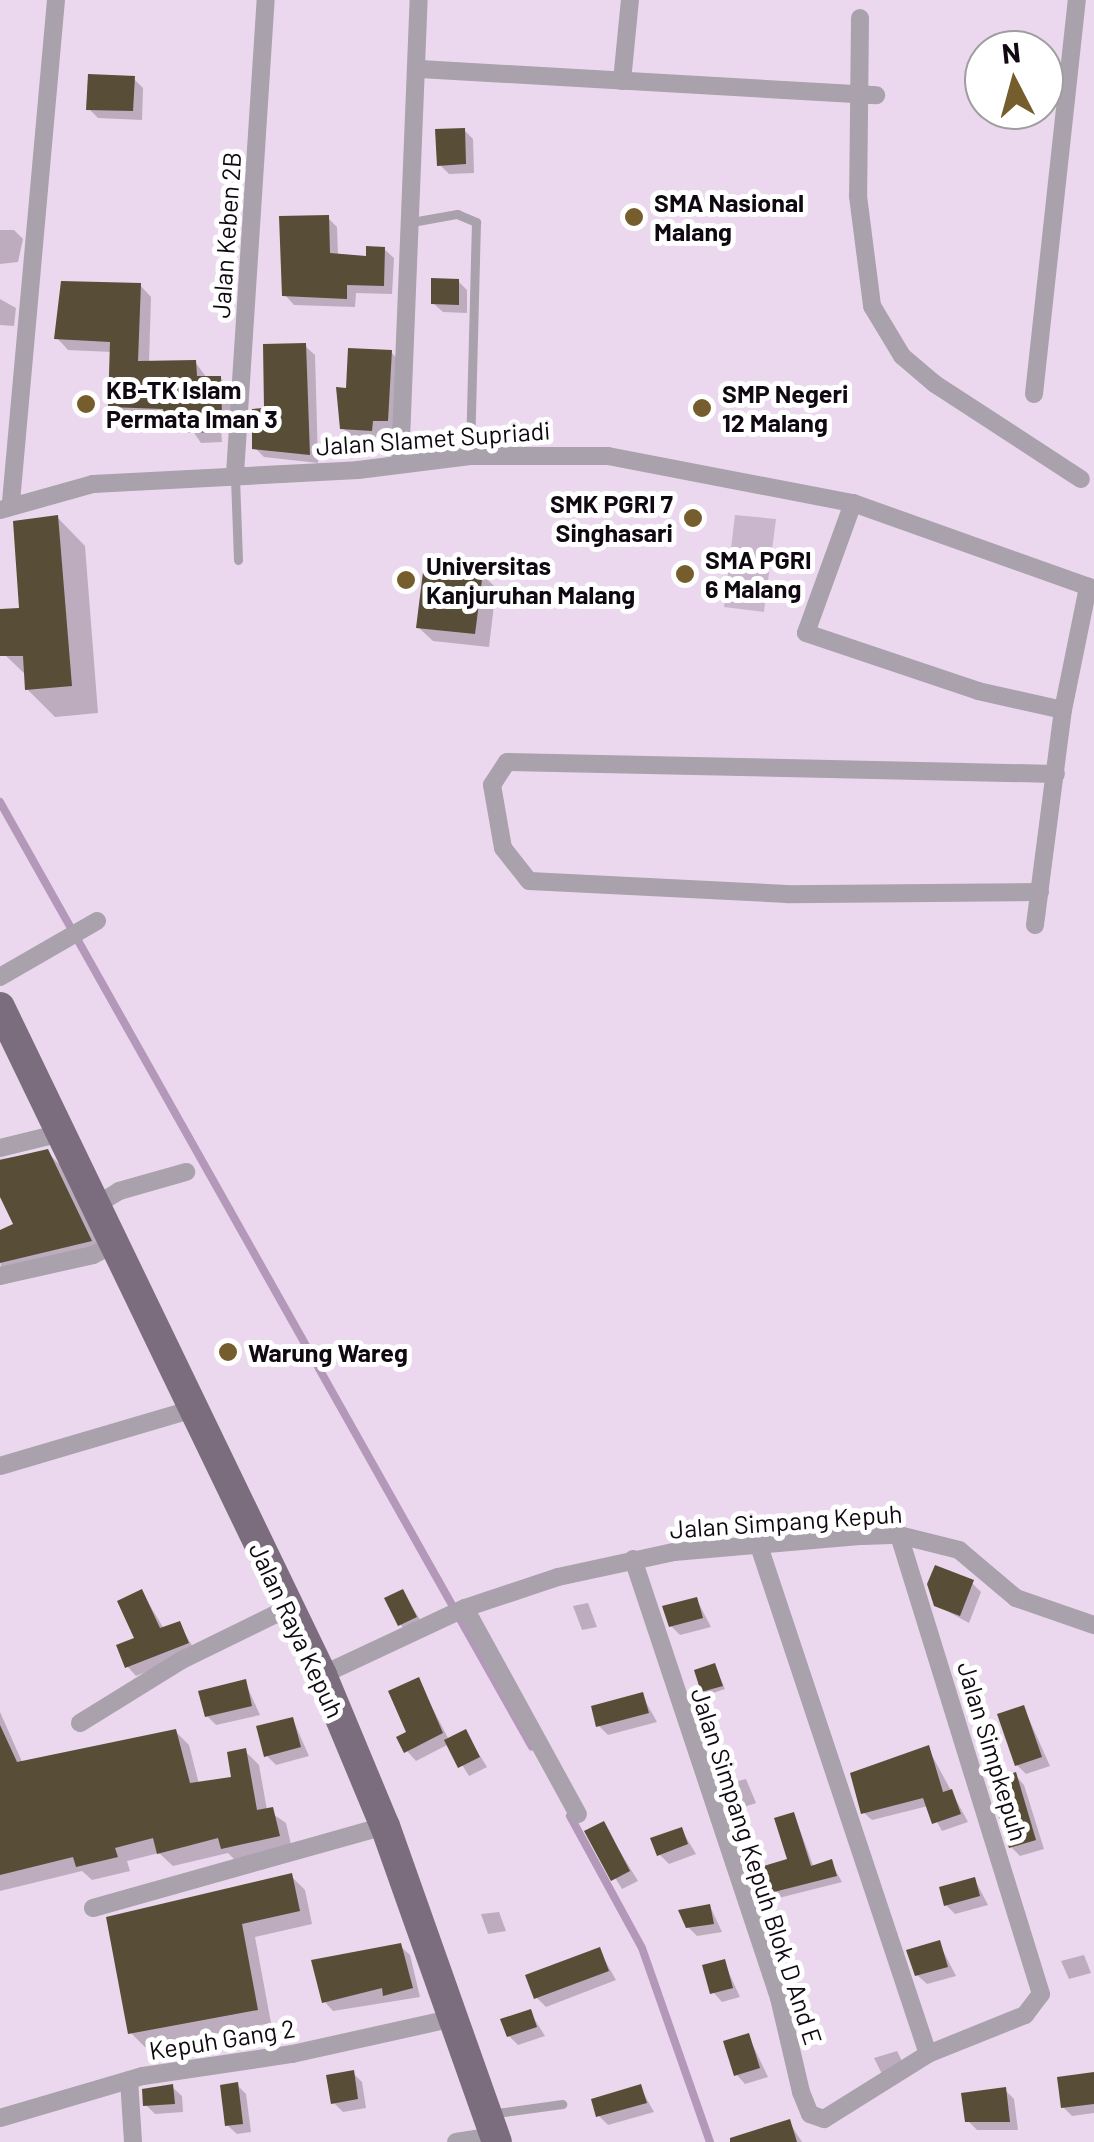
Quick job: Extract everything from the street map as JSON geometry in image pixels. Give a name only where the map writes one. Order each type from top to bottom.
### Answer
[{"type":"main road","name":"Jalan Raya Kepuh","points":[[0,1007],[322,1675],[385,1826],[493,2131]]},
{"type":"street","points":[[6,506],[56,0]]},
{"type":"street","name":"Jalan Keben 2B","points":[[235,474],[266,0]]},
{"type":"street","points":[[400,464],[420,69],[418,0]]},
{"type":"street","points":[[622,81],[630,0]]},
{"type":"street","points":[[1034,394],[1077,0]]},
{"type":"street","points":[[860,18],[856,93],[858,196],[872,306],[902,356],[935,384],[1081,479]]},
{"type":"street","points":[[420,69],[876,95]]},
{"type":"street","name":"Jalan Slamet Supriadi","points":[[6,506],[92,484],[470,456],[608,456],[853,503],[1091,588]]},
{"type":"street","points":[[853,503],[806,633],[978,691],[1062,710]]},
{"type":"street","points":[[1036,924],[1062,710],[1091,588]]},
{"type":"street","points":[[1040,892],[787,894],[529,881],[503,848],[492,785],[506,762],[1056,774]]},
{"type":"street","points":[[0,977],[76,937],[97,921]]},
{"type":"street","points":[[0,1148],[61,1133]]},
{"type":"street","points":[[96,1205],[120,1191],[186,1172]]},
{"type":"street","points":[[0,1276],[93,1255],[115,1244]]},
{"type":"street","points":[[0,1466],[194,1409]]},
{"type":"street","name":"Jalan Simpang Kepuh","points":[[322,1675],[463,1609],[633,1560],[900,1534],[959,1550],[1016,1598],[1094,1625]]},
{"type":"street","name":"Jalan Simpkepuh","points":[[900,1534],[1038,1983],[1040,2002],[1026,2015],[928,2054]]},
{"type":"street","points":[[759,1546],[928,2054]]},
{"type":"street","name":"Jalan Simpang Kepuh Blok D And E","points":[[633,1560],[779,1998],[810,2114],[834,2118],[928,2054]]},
{"type":"street","points":[[80,1723],[182,1660],[288,1608]]},
{"type":"street","points":[[463,1609],[578,1814]]},
{"type":"street","points":[[93,1908],[385,1826]]},
{"type":"street","name":"Kepuh Gang 2","points":[[0,2118],[129,2080],[292,2054],[454,2018]]},
{"type":"street","points":[[129,2080],[133,2142]]},
{"type":"street","points":[[456,2142],[493,2131]]},
{"type":"lane","points":[[412,222],[457,214],[476,222],[470,456]]},
{"type":"lane","points":[[235,474],[238,560]]},
{"type":"lane","points":[[493,2131],[562,2104]]},
{"type":"shaded area","points":[[735,515],[776,519],[764,612],[724,607]]},
{"type":"building","points":[[88,74],[135,76],[133,111],[86,110]]},
{"type":"building","points":[[465,128],[466,164],[437,166],[435,129]]},
{"type":"building","points":[[329,215],[330,253],[366,256],[366,246],[385,247],[384,286],[347,285],[347,299],[282,296],[279,216]]},
{"type":"building","points":[[431,278],[459,279],[459,305],[431,304]]},
{"type":"building","points":[[61,281],[141,283],[138,361],[196,360],[197,376],[221,376],[222,418],[211,418],[211,432],[188,433],[187,416],[164,417],[163,409],[108,407],[110,342],[54,339]]},
{"type":"building","points":[[306,343],[310,455],[252,449],[252,409],[264,408],[263,344]]},
{"type":"building","points":[[348,348],[392,350],[388,421],[373,421],[372,431],[340,429],[336,387],[346,388]]},
{"type":"building","points":[[58,515],[72,686],[25,690],[23,656],[0,656],[0,609],[19,608],[13,521]]},
{"type":"building","points":[[424,564],[483,572],[475,634],[416,628]]},
{"type":"building","points":[[48,1149],[92,1241],[0,1263],[0,1230],[13,1224],[0,1197],[0,1160]]},
{"type":"building","points":[[935,1565],[974,1580],[960,1616],[934,1606],[927,1584]]},
{"type":"building","points":[[142,1589],[160,1628],[180,1621],[189,1643],[125,1668],[116,1645],[134,1638],[117,1601]]},
{"type":"building","points":[[403,1589],[417,1617],[398,1626],[384,1598]]},
{"type":"building","points":[[697,1597],[703,1618],[669,1627],[662,1606]]},
{"type":"building","points":[[715,1663],[723,1686],[701,1692],[694,1670]]},
{"type":"building","points":[[419,1677],[443,1733],[404,1753],[396,1737],[406,1732],[388,1691]]},
{"type":"building","points":[[246,1679],[252,1706],[205,1717],[198,1691]]},
{"type":"building","points":[[643,1692],[649,1713],[596,1727],[591,1706]]},
{"type":"building","points":[[1024,1705],[1042,1757],[1015,1766],[997,1714]]},
{"type":"building","points":[[293,1717],[301,1747],[264,1757],[256,1726]]},
{"type":"building","points":[[0,1725],[17,1762],[176,1729],[190,1783],[231,1777],[227,1752],[246,1748],[257,1810],[273,1807],[280,1836],[221,1849],[218,1838],[157,1854],[153,1838],[115,1848],[118,1857],[76,1867],[73,1857],[0,1875]]},
{"type":"building","points":[[466,1729],[480,1757],[458,1768],[444,1740]]},
{"type":"building","points":[[929,1745],[943,1792],[952,1789],[961,1814],[932,1824],[923,1798],[861,1814],[850,1773]]},
{"type":"building","points":[[1016,1772],[1036,1840],[1009,1848],[988,1781]]},
{"type":"building","points":[[794,1812],[811,1866],[832,1859],[837,1876],[758,1896],[750,1870],[787,1859],[774,1818]]},
{"type":"building","points":[[604,1821],[630,1871],[611,1881],[584,1831]]},
{"type":"building","points":[[682,1827],[688,1844],[657,1856],[650,1838]]},
{"type":"building","points":[[292,1873],[300,1911],[242,1924],[258,2010],[128,2034],[106,1917]]},
{"type":"building","points":[[975,1877],[980,1896],[944,1906],[939,1887]]},
{"type":"building","points":[[710,1904],[714,1924],[686,1928],[678,1910]]},
{"type":"building","points":[[940,1940],[948,1967],[915,1976],[906,1950]]},
{"type":"building","points":[[401,1943],[413,1988],[383,1996],[382,1988],[322,2003],[311,1960]]},
{"type":"building","points":[[600,1947],[609,1971],[534,1999],[525,1975]]},
{"type":"building","points":[[725,1959],[733,1988],[710,1994],[702,1965]]},
{"type":"building","points":[[531,2009],[537,2027],[507,2037],[500,2019]]},
{"type":"building","points":[[749,2033],[760,2068],[734,2076],[723,2041]]},
{"type":"building","points":[[354,2070],[358,2099],[331,2104],[326,2075]]},
{"type":"building","points":[[1094,2072],[1094,2104],[1061,2108],[1057,2077]]},
{"type":"building","points":[[238,2082],[243,2124],[225,2126],[220,2085]]},
{"type":"building","points":[[173,2084],[175,2104],[143,2106],[142,2089]]},
{"type":"building","points":[[641,2084],[647,2103],[596,2117],[591,2099]]},
{"type":"building","points":[[1006,2087],[1010,2122],[965,2122],[961,2093]]},
{"type":"building","points":[[790,2119],[797,2142],[730,2142],[730,2138]]},
{"type":"waterway","points":[[0,802],[532,1747]]},
{"type":"waterway","points":[[570,1816],[642,1948],[710,2142]]},
{"type":"place","name":"SMA Nasional Malang","points":[[634,217]]},
{"type":"place","name":"KB-TK Islam Permata Iman 3","points":[[86,404]]},
{"type":"place","name":"SMP Negeri 12 Malang","points":[[702,408]]},
{"type":"place","name":"SMK PGRI 7 Singhasari","points":[[693,518]]},
{"type":"place","name":"SMA PGRI 6 Malang","points":[[685,574]]},
{"type":"place","name":"Universitas Kanjuruhan Malang","points":[[406,580]]},
{"type":"place","name":"Warung Wareg","points":[[228,1352]]}]
